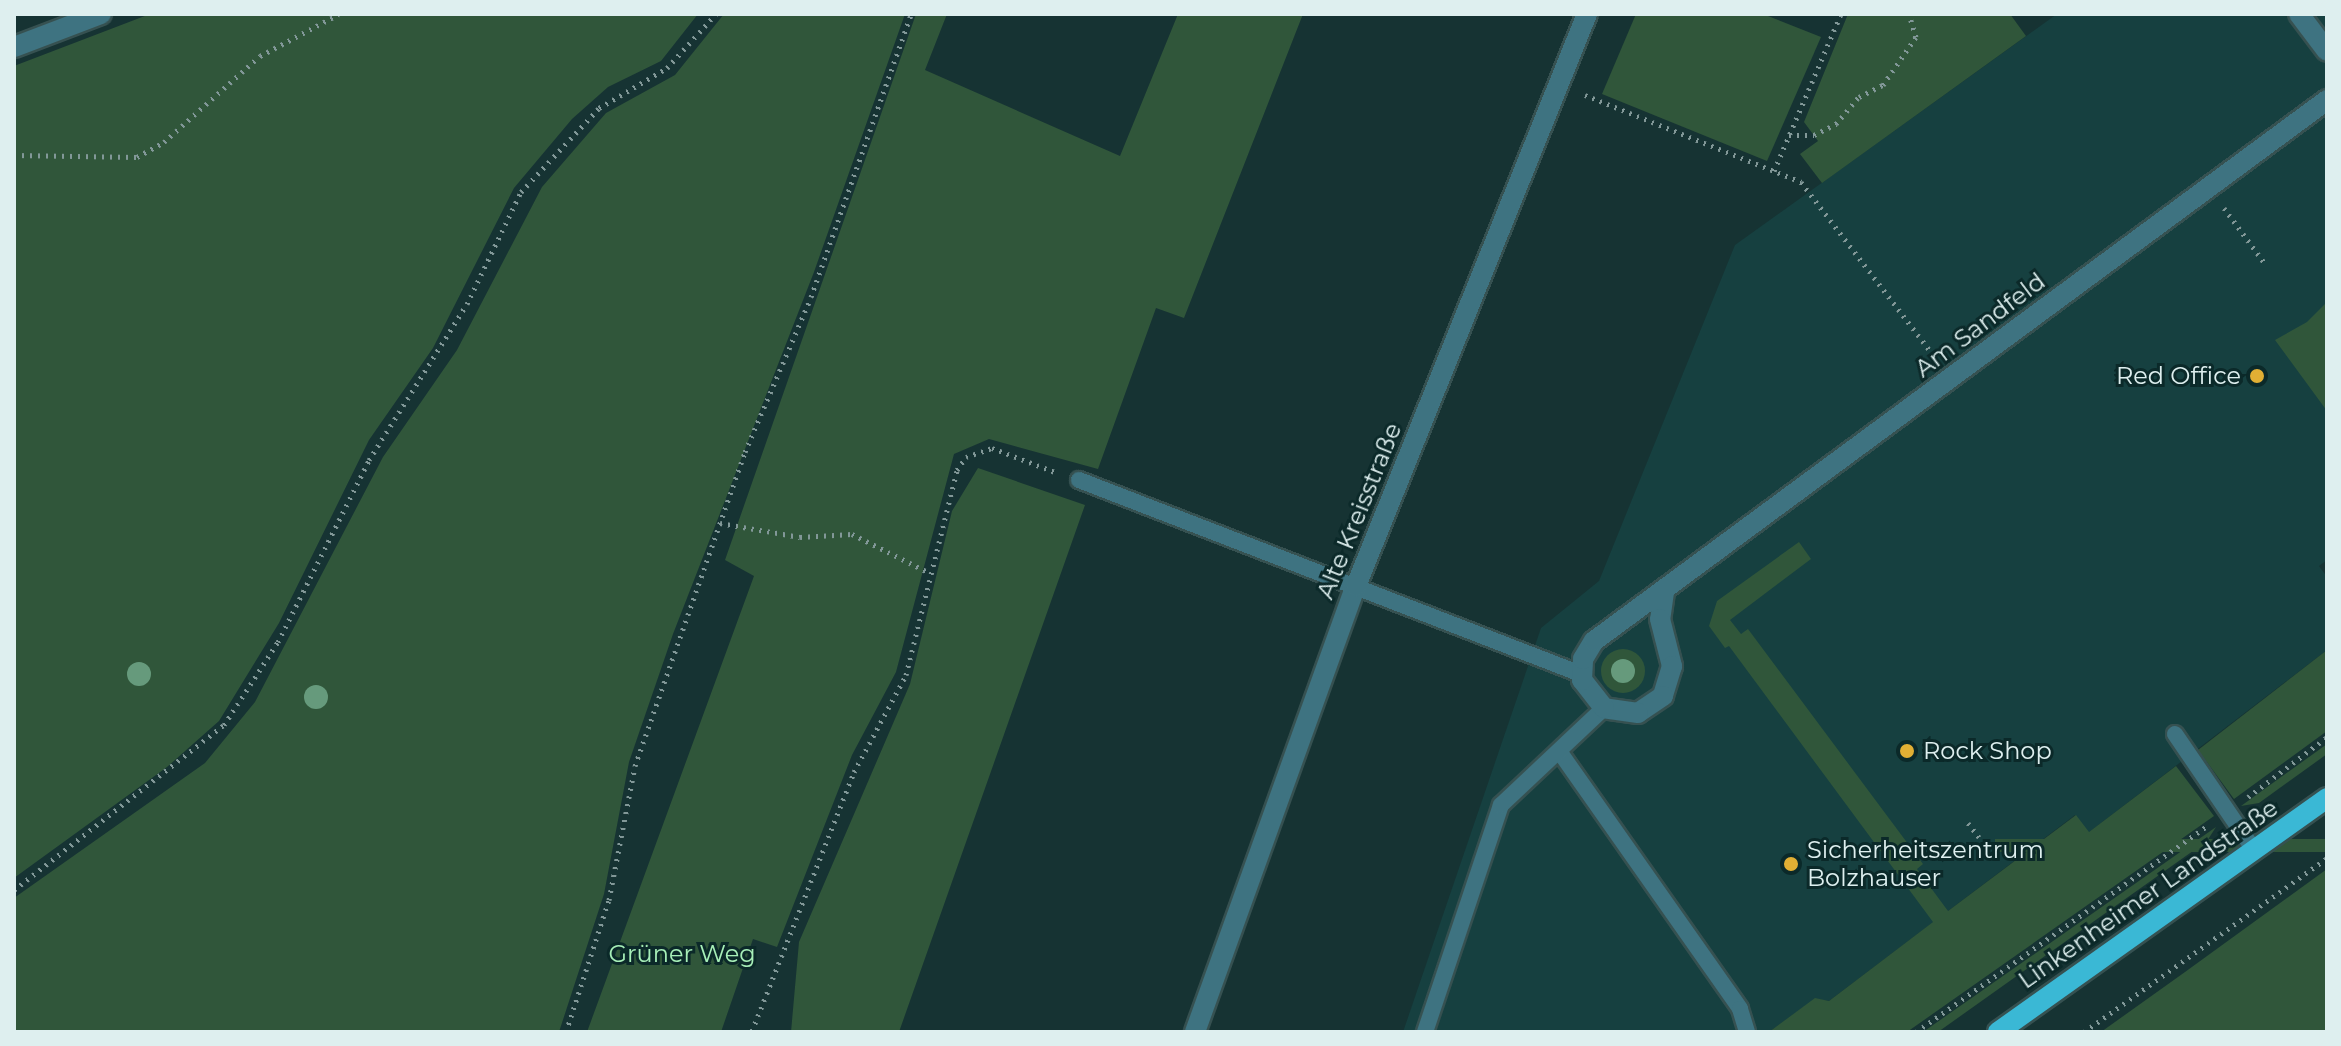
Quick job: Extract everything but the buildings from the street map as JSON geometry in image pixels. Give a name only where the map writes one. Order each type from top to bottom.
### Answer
[{"type":"main road","name":"Linkenheimer Landstraße","points":[[1998,1032],[2327,798]]},
{"type":"street","points":[[14,47],[101,14]]},
{"type":"street","name":"Alte Kreisstraße","points":[[1195,1032],[1356,586],[1587,14]]},
{"type":"street","points":[[2299,14],[2327,51]]},
{"type":"street","name":"Am Sandfeld","points":[[1581,674],[1594,641],[2327,100]]},
{"type":"street","points":[[1581,674],[1586,689],[1604,708],[1638,713],[1663,696],[1672,666],[1660,619],[1664,592]]},
{"type":"lane","points":[[1079,480],[1581,674]]},
{"type":"lane","points":[[1425,1032],[1501,805],[1604,708]]},
{"type":"lane","points":[[2175,734],[2254,850]]},
{"type":"lane","points":[[1559,751],[1740,1009],[1747,1032]]},
{"type":"path","points":[[14,155],[137,157],[164,142],[260,56],[339,14]]},
{"type":"path","points":[[14,890],[224,725],[278,642],[369,460],[467,304],[521,192],[599,108],[667,68],[716,14]]},
{"type":"path","points":[[566,1032],[609,900],[635,766],[720,523],[811,297],[911,14]]},
{"type":"path","points":[[1774,171],[1841,14]]},
{"type":"path","points":[[1789,135],[1814,135],[1836,124],[1859,97],[1883,85],[1916,37],[1909,14]]},
{"type":"path","points":[[1558,84],[1774,171],[1812,191],[1951,378]]},
{"type":"path","points":[[2209,187],[2266,265]]},
{"type":"path","points":[[752,1031],[854,772],[906,675],[957,470],[966,457],[992,448],[1079,480]]},
{"type":"path","points":[[720,523],[800,537],[852,534],[930,573]]},
{"type":"path","points":[[1916,1032],[2227,812],[2327,737]]},
{"type":"path","points":[[1968,823],[1979,837]]},
{"type":"path","points":[[2084,1032],[2327,858]]},
{"type":"shaded area","points":[[2057,14],[2327,14],[2327,560],[2319,566],[2327,577],[2327,650],[2088,833],[2075,815],[1829,1001],[1815,999],[1769,1032],[1403,1032],[1541,628],[1599,581],[1735,245]]},
{"type":"green space","points":[[150,14],[698,14],[661,61],[608,87],[572,119],[514,188],[433,348],[369,440],[279,623],[219,721],[167,767],[14,878],[14,66]]},
{"type":"green space","points":[[724,14],[905,14],[814,272],[673,634],[629,762],[604,894],[559,1032],[14,1032],[14,898],[205,763],[255,702],[383,457],[457,350],[542,187],[606,113],[675,75]]},
{"type":"green space","name":"Grüner Weg","points":[[916,14],[947,14],[925,70],[1120,156],[1178,14],[1303,14],[1184,318],[1156,308],[1098,469],[989,439],[954,454],[896,672],[852,755],[777,947],[753,939],[721,1032],[587,1032],[754,576],[725,560]]},
{"type":"green space","points":[[1636,14],[1763,14],[1821,37],[1767,161],[1602,94]]},
{"type":"green space","points":[[1848,14],[2010,14],[2026,36],[1822,183],[1800,154],[1818,141],[1804,122]]},
{"type":"green space","points":[[2327,302],[2327,411],[2275,340],[2307,322]]},
{"type":"green space","points":[[978,468],[1085,505],[899,1032],[791,1032],[799,942],[910,684],[952,511]]},
{"type":"green space","points":[[1799,542],[1811,559],[1730,620],[1741,634],[1748,629],[1923,864],[1917,869],[1948,911],[2076,815],[2089,832],[2176,766],[2214,816],[1907,1032],[1769,1032],[1815,998],[1829,1001],[1933,922],[1729,646],[1725,648],[1709,626],[1717,601]]},
{"type":"green space","points":[[1623,649],[1639,655],[1645,671],[1639,687],[1623,693],[1607,687],[1601,671],[1607,655]]},
{"type":"green space","points":[[2327,650],[2327,731],[2234,799],[2198,750]]},
{"type":"green space","points":[[2327,744],[2327,754],[2259,803],[2241,806]]},
{"type":"green space","points":[[2216,827],[2207,841],[1938,1032],[1923,1032]]},
{"type":"green space","points":[[1995,839],[2327,839],[2327,852],[1995,852]]},
{"type":"green space","points":[[2327,869],[2327,1032],[2101,1032],[2185,972]]},
{"type":"place","name":"Red Office","points":[[2257,376]]},
{"type":"place","name":"Rock Shop","points":[[1907,751]]},
{"type":"place","name":"Sicherheitszentrum Bolzhauser","points":[[1791,864]]}]
